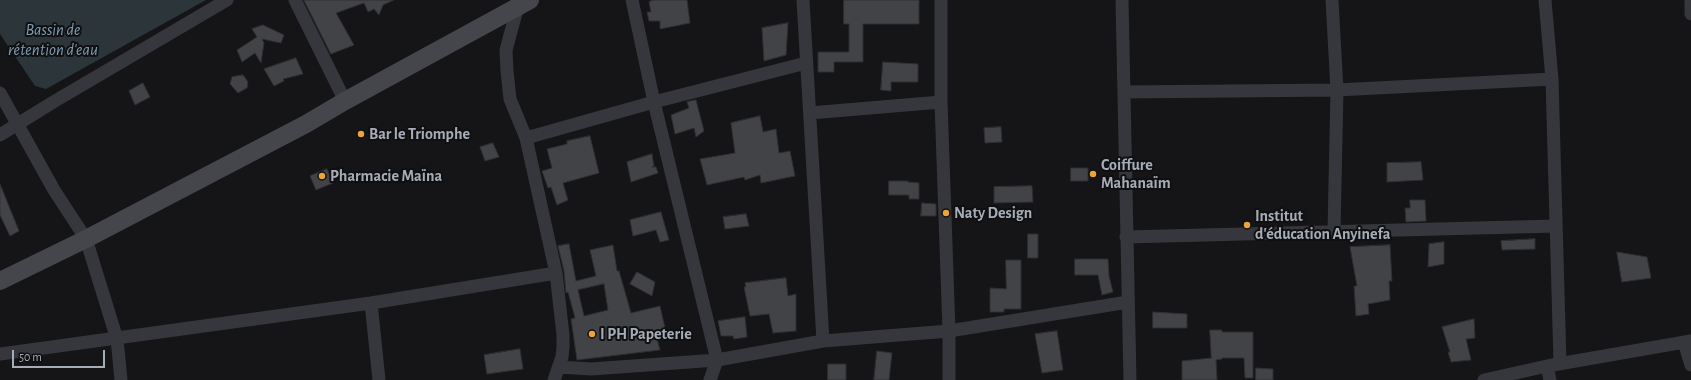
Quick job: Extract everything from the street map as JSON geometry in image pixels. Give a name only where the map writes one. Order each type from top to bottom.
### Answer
[{"type":"street","points":[[0,135],[16,124],[228,0]]},
{"type":"street","points":[[295,0],[345,101]]},
{"type":"street","points":[[632,0],[654,102],[717,360],[710,380]]},
{"type":"street","points":[[803,0],[823,341]]},
{"type":"street","points":[[941,0],[941,102],[949,331],[949,380]]},
{"type":"street","points":[[1122,0],[1130,380]]},
{"type":"street","points":[[1332,0],[1337,90],[1334,231]]},
{"type":"street","points":[[1545,0],[1552,79],[1560,363]]},
{"type":"street","points":[[1691,0],[1691,14]]},
{"type":"street","points":[[0,282],[86,240],[306,124],[523,2]]},
{"type":"street","points":[[523,2],[506,50],[510,99],[526,138],[556,273],[563,335],[562,357],[554,380]]},
{"type":"street","points":[[526,138],[654,102],[806,64]]},
{"type":"street","points":[[1124,92],[1337,90],[1552,79]]},
{"type":"street","points":[[0,93],[54,190],[86,240],[117,338],[121,380]]},
{"type":"street","points":[[810,113],[941,102]]},
{"type":"street","points":[[1126,237],[1556,226]]},
{"type":"street","points":[[0,354],[371,303],[556,273]]},
{"type":"street","points":[[559,367],[591,369],[717,360],[823,341],[949,331],[1128,302]]},
{"type":"street","points":[[371,303],[379,380]]},
{"type":"street","points":[[1484,380],[1560,363],[1688,341],[1691,365]]},
{"type":"street","points":[[1547,366],[1550,380]]},
{"type":"water","name":"Bassin de rétention d'eau","points":[[0,0],[206,0],[46,89],[35,86],[0,34]]},
{"type":"building","points":[[304,0],[394,0],[383,5],[379,15],[374,9],[368,12],[364,3],[336,13],[354,45],[331,54]]},
{"type":"building","points":[[653,0],[687,0],[690,23],[660,29],[660,21],[649,21],[647,12],[651,12],[649,2]]},
{"type":"building","points":[[844,0],[919,0],[919,24],[863,24],[863,62],[834,62],[834,72],[818,72],[818,52],[849,52],[849,24],[844,24]]},
{"type":"building","points":[[788,23],[786,55],[764,61],[762,28]]},
{"type":"building","points":[[263,25],[284,35],[281,43],[262,39],[264,43],[261,63],[255,53],[242,62],[237,50],[257,37],[252,29]]},
{"type":"building","points":[[296,58],[303,74],[283,79],[284,81],[274,86],[264,69]]},
{"type":"building","points":[[883,62],[918,64],[918,82],[891,82],[891,91],[881,90]]},
{"type":"building","points":[[243,75],[248,82],[247,88],[238,93],[230,84],[232,77]]},
{"type":"building","points":[[143,83],[150,97],[135,105],[129,91]]},
{"type":"building","points":[[696,100],[704,131],[696,137],[694,128],[675,134],[671,115],[689,108],[687,102]]},
{"type":"building","points":[[760,116],[763,132],[776,129],[779,153],[790,151],[795,176],[761,183],[760,175],[745,180],[744,177],[707,185],[700,159],[735,153],[731,123]]},
{"type":"building","points":[[1001,127],[1002,142],[985,143],[984,128]]},
{"type":"building","points":[[590,136],[599,173],[563,183],[568,200],[557,205],[551,187],[548,188],[542,171],[552,168],[547,149],[567,144],[567,141]]},
{"type":"building","points":[[493,143],[499,157],[485,161],[480,147]]},
{"type":"building","points":[[652,154],[654,166],[652,167],[656,167],[658,173],[631,182],[627,162]]},
{"type":"building","points":[[1421,162],[1423,180],[1387,182],[1387,163]]},
{"type":"building","points":[[1071,168],[1088,168],[1088,181],[1071,181]]},
{"type":"building","points":[[327,169],[333,183],[316,190],[310,176]]},
{"type":"building","points":[[889,181],[908,181],[919,183],[919,199],[909,199],[909,195],[889,195]]},
{"type":"building","points":[[0,184],[19,231],[10,236],[0,215]]},
{"type":"building","points":[[1032,186],[1033,202],[994,203],[994,187]]},
{"type":"building","points":[[1410,200],[1425,200],[1426,221],[1406,222],[1405,208],[1410,208]]},
{"type":"building","points":[[922,203],[936,204],[936,216],[921,216]]},
{"type":"building","points":[[661,212],[669,240],[660,242],[656,230],[633,236],[630,220]]},
{"type":"building","points":[[746,214],[749,226],[725,229],[723,217]]},
{"type":"building","points":[[1028,234],[1038,234],[1038,258],[1028,258]]},
{"type":"building","points":[[1535,239],[1535,249],[1502,250],[1501,241]]},
{"type":"building","points":[[1444,242],[1444,264],[1428,267],[1429,244]]},
{"type":"building","points":[[569,244],[576,281],[596,276],[590,250],[613,245],[617,271],[619,271],[631,313],[660,306],[667,337],[657,339],[660,350],[577,360],[571,319],[575,318],[568,292],[566,293],[564,271],[558,246]],"holes":[[[604,284],[608,310],[584,316],[578,290]]]},
{"type":"building","points":[[1390,245],[1392,281],[1389,281],[1390,300],[1368,304],[1369,314],[1356,316],[1354,286],[1357,286],[1350,247]]},
{"type":"building","points":[[1617,252],[1647,257],[1651,278],[1622,282]]},
{"type":"building","points":[[1075,259],[1108,259],[1109,276],[1113,292],[1102,295],[1098,275],[1075,275]]},
{"type":"building","points":[[1006,260],[1021,260],[1021,309],[1004,309],[1004,312],[990,312],[990,288],[1006,289]]},
{"type":"building","points":[[637,272],[655,282],[652,296],[630,284]]},
{"type":"building","points":[[786,278],[788,296],[796,294],[796,331],[773,333],[769,314],[750,316],[744,287],[746,287],[745,283]]},
{"type":"building","points":[[1153,312],[1187,314],[1187,328],[1153,328]]},
{"type":"building","points":[[745,317],[747,337],[734,339],[733,336],[721,336],[718,321]]},
{"type":"building","points":[[1474,319],[1475,338],[1466,339],[1471,360],[1451,362],[1448,352],[1450,352],[1442,327]]},
{"type":"building","points":[[1210,330],[1222,330],[1222,332],[1253,332],[1253,378],[1245,378],[1244,358],[1222,358],[1216,360],[1217,380],[1182,380],[1182,361],[1211,358]]},
{"type":"building","points":[[1057,331],[1063,370],[1042,373],[1035,334]]},
{"type":"building","points":[[520,349],[523,369],[487,374],[484,355]]},
{"type":"building","points":[[877,351],[892,353],[889,380],[874,380]]},
{"type":"building","points":[[828,364],[846,364],[846,380],[828,380]]},
{"type":"building","points":[[1256,368],[1273,369],[1273,380],[1256,380]]},
{"type":"place","name":"Bar le Triomphe","points":[[361,134]]},
{"type":"place","name":"Coiffure Mahanaïm","points":[[1093,174]]},
{"type":"place","name":"Pharmacie Maïna","points":[[322,176]]},
{"type":"place","name":"Naty Design","points":[[946,213]]},
{"type":"place","name":"Institut d'éducation Anyinefa","points":[[1247,225]]},
{"type":"place","name":"I PH Papeterie","points":[[592,334]]}]
